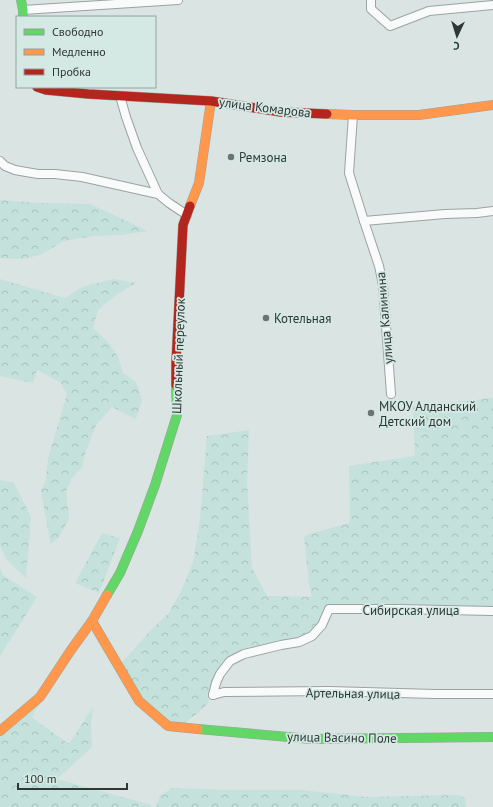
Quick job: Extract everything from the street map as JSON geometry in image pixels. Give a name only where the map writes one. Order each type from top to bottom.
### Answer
[{"type":"street","points":[[21,0],[23,14],[178,0]]},
{"type":"street","points":[[371,0],[371,9],[390,26],[429,11],[493,5]]},
{"type":"street","name":"улица Комарова","points":[[40,88],[46,90],[120,96],[211,101],[281,112],[353,115],[419,116],[493,105]]},
{"type":"street","points":[[120,96],[137,148],[158,194],[169,204],[187,215]]},
{"type":"street","name":"Школьный переулок","points":[[0,731],[40,697],[92,621],[120,573],[138,531],[155,485],[177,415],[176,363],[182,233],[183,226],[199,183],[211,101]]},
{"type":"street","name":"улица Калинина","points":[[353,115],[349,173],[379,266],[382,285],[391,394]]},
{"type":"street","points":[[0,161],[5,166],[26,172],[82,177],[158,194]]},
{"type":"street","points":[[364,221],[493,211]]},
{"type":"street","name":"Сибирская улица","points":[[213,695],[220,674],[230,661],[244,654],[299,642],[312,636],[322,625],[329,609],[493,611]]},
{"type":"street","name":"улица Васино Поле","points":[[92,621],[139,701],[168,726],[311,739],[493,738]]},
{"type":"street","name":"Артельная улица","points":[[213,695],[224,692],[329,691],[493,694]]},
{"type":"green space","points":[[0,200],[39,203],[90,204],[148,231],[120,235],[93,236],[64,241],[40,255],[22,259],[0,258]]},
{"type":"green space","points":[[0,279],[65,298],[82,287],[114,279],[136,283],[116,295],[98,310],[93,328],[108,342],[118,357],[123,373],[136,382],[142,400],[136,419],[112,407],[96,425],[86,451],[82,467],[72,478],[66,491],[69,519],[58,538],[51,544],[41,491],[46,479],[48,459],[67,394],[60,382],[37,370],[33,383],[0,376]]},
{"type":"green space","points":[[493,398],[493,611],[329,609],[312,636],[230,661],[213,695],[198,713],[189,719],[185,727],[168,726],[139,701],[118,667],[151,630],[169,613],[182,589],[193,562],[200,520],[207,436],[249,430],[247,482],[252,568],[267,596],[312,597],[309,584],[304,537],[309,534],[350,523],[349,466],[415,456],[413,407]]},
{"type":"green space","points":[[0,480],[14,483],[31,517],[26,578],[6,559],[0,545]]},
{"type":"green space","points":[[102,533],[120,538],[99,593],[75,583]]},
{"type":"green space","points":[[0,568],[3,575],[37,597],[0,656]]},
{"type":"green space","points":[[60,675],[31,717],[69,744],[93,707],[91,724],[92,747],[57,779],[151,805],[151,807],[0,807],[0,731]]},
{"type":"green space","points":[[172,788],[301,790],[366,797],[459,795],[465,798],[466,807],[156,807],[160,796]]},
{"type":"traffic: fast","points":[[21,0],[23,16]]},
{"type":"traffic: fast","points":[[107,595],[120,573],[138,531],[155,485],[177,415],[176,385]]},
{"type":"traffic: fast","points":[[198,729],[311,739],[493,737]]},
{"type":"traffic: slow","points":[[190,206],[199,183],[211,101]]},
{"type":"traffic: slow","points":[[327,114],[419,115],[493,105]]},
{"type":"traffic: slow","points":[[0,731],[40,697],[92,621],[107,595]]},
{"type":"traffic: slow","points":[[92,621],[139,701],[168,726],[198,729]]},
{"type":"traffic: jam","points":[[40,88],[46,90],[88,94],[211,101],[281,112],[327,114]]},
{"type":"traffic: jam","points":[[176,385],[183,225],[190,206]]},
{"type":"place","name":"Ремзона","points":[[231,157]]},
{"type":"place","name":"Котельная","points":[[266,318]]},
{"type":"place","name":"МКОУ Алданский Детский дом","points":[[371,413]]}]
